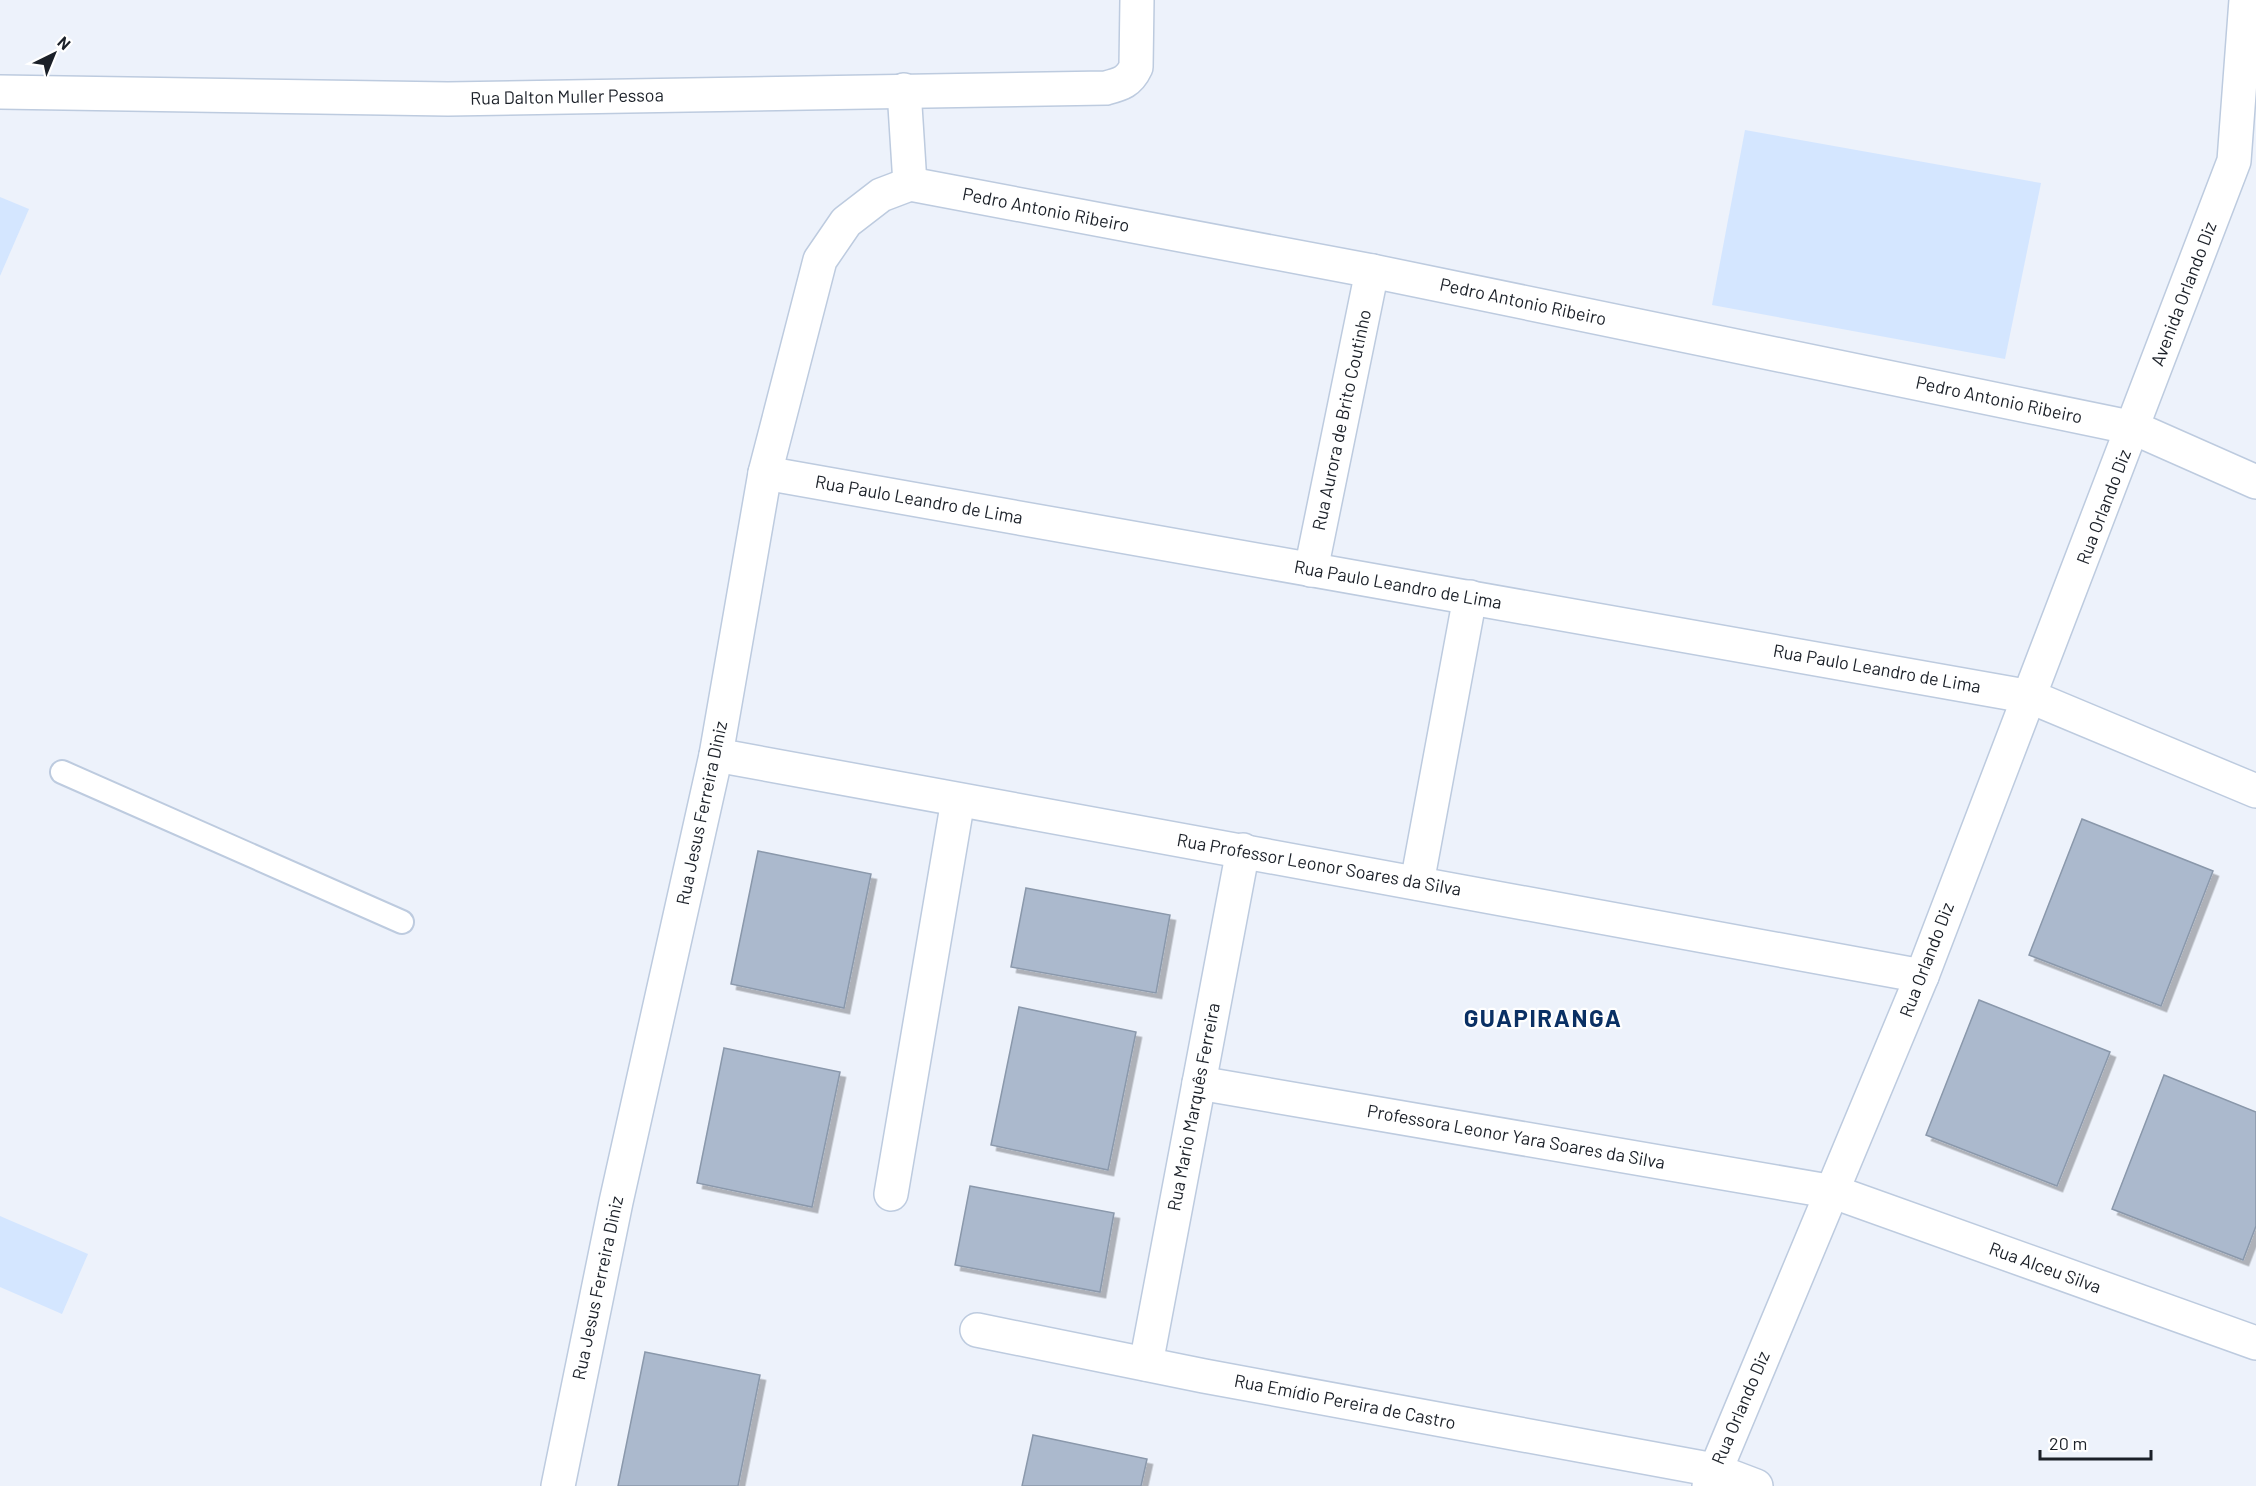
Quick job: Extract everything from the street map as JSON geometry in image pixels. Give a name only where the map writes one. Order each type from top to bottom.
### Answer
[{"type":"street","name":"Rua Dalton Muller Pessoa","points":[[0,92],[448,99],[1106,88],[1123,83],[1131,77],[1136,67],[1137,0]]},
{"type":"street","name":"Avenida Orlando Diz","points":[[2134,428],[2245,165],[2246,0]]},
{"type":"street","points":[[904,90],[910,184]]},
{"type":"street","name":"Pedro Antonio Ribeiro","points":[[910,184],[1372,271],[2134,428],[2256,482]]},
{"type":"street","name":"Rua Jesus Ferreira Diniz","points":[[558,1486],[616,1202],[716,755],[765,473],[820,260],[846,222],[881,195],[910,184]]},
{"type":"street","name":"Rua Aurora de Brito Coutinho","points":[[1311,570],[1372,271]]},
{"type":"street","name":"Rua Orlando Diz","points":[[1712,1478],[1834,1192],[1922,976],[2134,428]]},
{"type":"street","name":"Rua Paulo Leandro de Lima","points":[[765,473],[2031,697],[2256,791]]},
{"type":"street","points":[[1417,883],[1470,597]]},
{"type":"street","name":"Rua Professor Leonor Soares da Silva","points":[[716,755],[1922,976]]},
{"type":"street","points":[[891,1194],[958,800]]},
{"type":"street","name":"Rua Mario Marquês Ferreira","points":[[1146,1364],[1243,850]]},
{"type":"street","name":"Professora Leonor Yara Soares da Silva","points":[[1199,1083],[1834,1192]]},
{"type":"street","name":"Rua Alceu Silva","points":[[1834,1192],[2256,1343]]},
{"type":"street","name":"Rua Emídio Pereira de Castro","points":[[977,1330],[1756,1486]]},
{"type":"lane","points":[[62,772],[402,922]]},
{"type":"shaded area","points":[[1745,130],[2041,183],[2005,359],[1712,305]]},
{"type":"shaded area","points":[[0,197],[29,209],[0,276]]},
{"type":"shaded area","points":[[0,1216],[88,1254],[62,1314],[0,1287]]},
{"type":"building","points":[[2082,819],[2213,871],[2161,1006],[2029,955]]},
{"type":"building","points":[[758,851],[871,874],[844,1008],[731,984]]},
{"type":"building","points":[[1026,888],[1170,915],[1156,993],[1011,967]]},
{"type":"building","points":[[1979,1000],[2110,1052],[2057,1186],[1926,1135]]},
{"type":"building","points":[[1019,1007],[1136,1032],[1108,1170],[991,1145]]},
{"type":"building","points":[[724,1048],[840,1072],[812,1207],[697,1183]]},
{"type":"building","points":[[2164,1075],[2256,1112],[2256,1226],[2243,1260],[2112,1209]]},
{"type":"building","points":[[970,1186],[1114,1213],[1100,1292],[955,1265]]},
{"type":"building","points":[[645,1352],[760,1375],[738,1486],[618,1486]]},
{"type":"building","points":[[1033,1435],[1147,1459],[1141,1486],[1022,1486]]},
{"type":"district","name":"GUAPIRANGA","points":[[1543,1019]]}]
